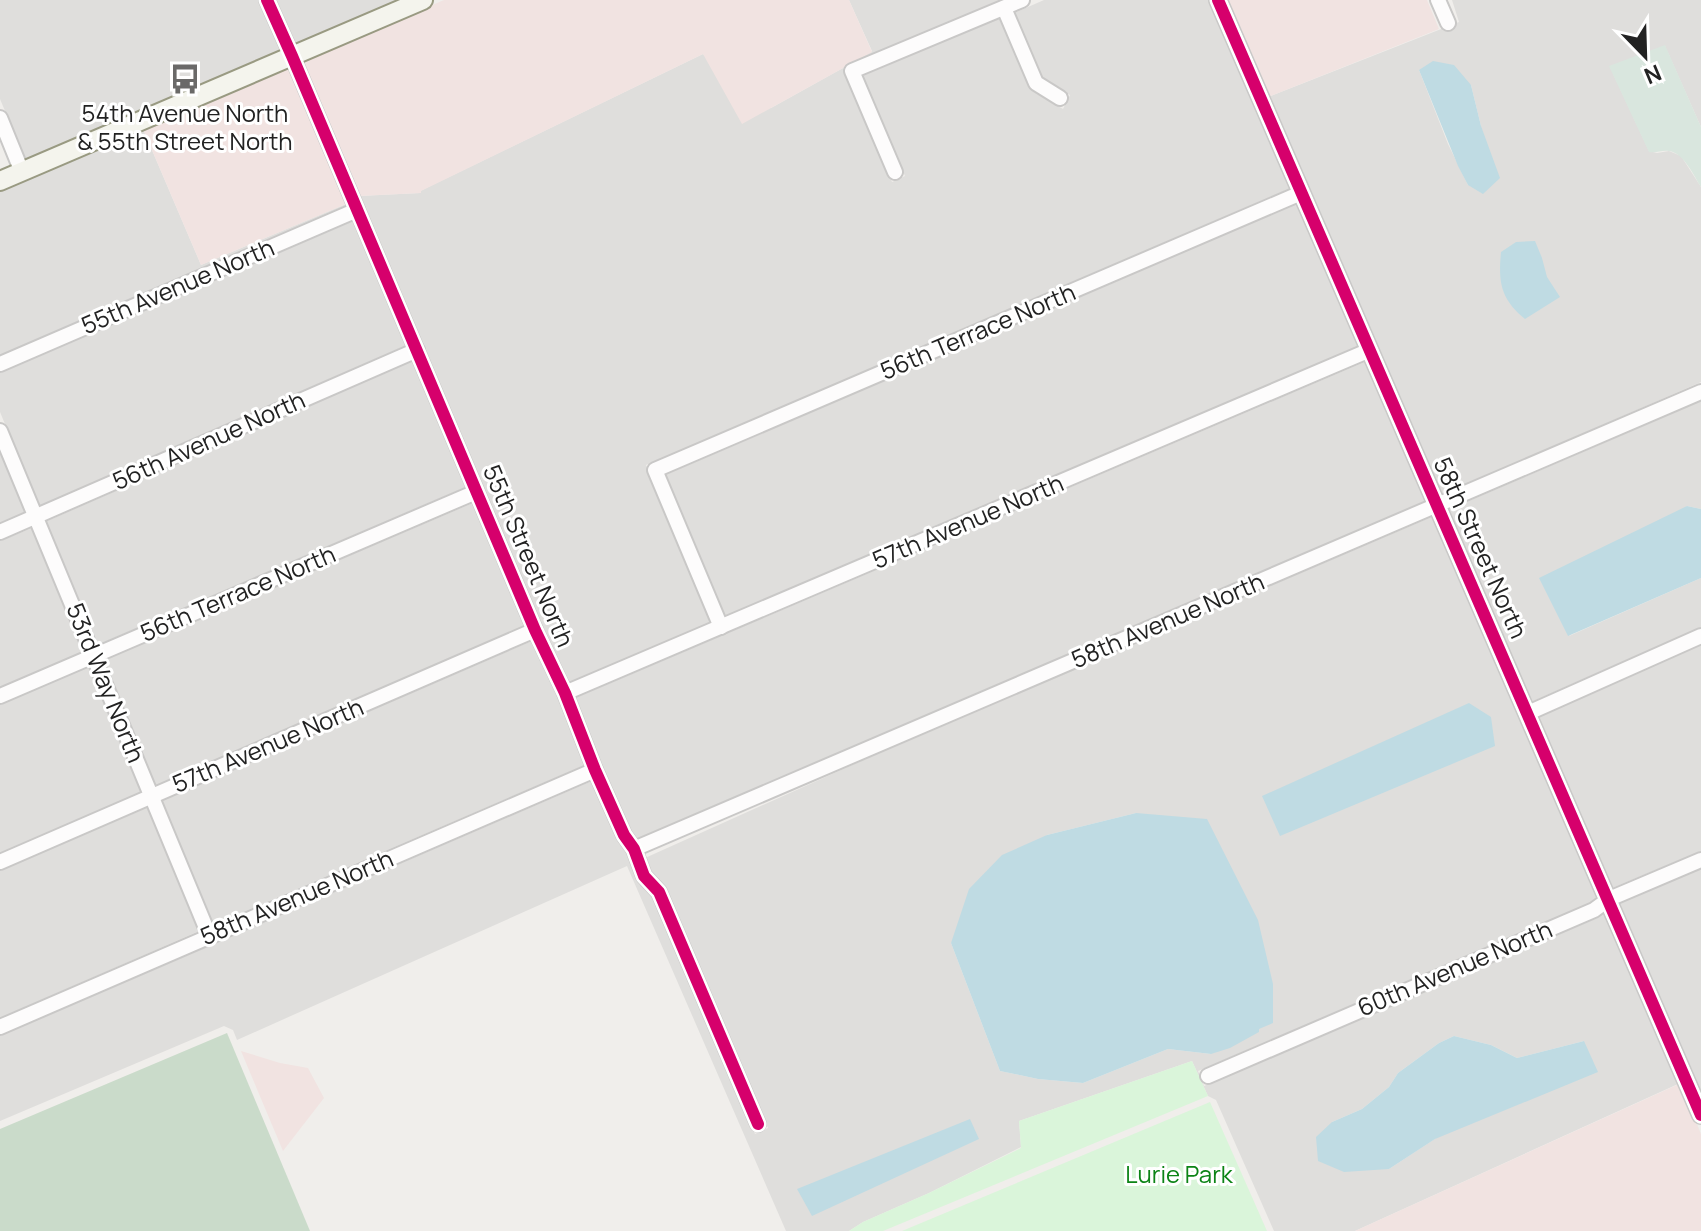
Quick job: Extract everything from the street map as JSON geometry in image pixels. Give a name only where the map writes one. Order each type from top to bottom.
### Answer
[{"type":"main road","points":[[0,181],[423,0]]},
{"type":"street","name":"55th Street North","points":[[267,0],[535,630],[565,693],[595,770],[644,876],[659,892],[758,1124]]},
{"type":"street","points":[[895,172],[852,71],[1022,0]]},
{"type":"street","name":"58th Street North","points":[[1218,0],[1701,1115]]},
{"type":"street","points":[[1438,0],[1448,23]]},
{"type":"street","points":[[1004,8],[1036,83],[1060,98]]},
{"type":"street","points":[[0,118],[22,172]]},
{"type":"street","name":"56th Terrace North","points":[[721,627],[655,470],[1301,193]]},
{"type":"street","name":"55th Avenue North","points":[[0,364],[357,210]]},
{"type":"street","name":"56th Avenue North","points":[[0,532],[417,350]]},
{"type":"street","name":"57th Avenue North","points":[[565,693],[1370,350]]},
{"type":"street","name":"58th Avenue North","points":[[634,849],[1701,392]]},
{"type":"street","name":"53rd Way North","points":[[0,431],[209,935]]},
{"type":"street","name":"56th Terrace North","points":[[0,696],[476,492]]},
{"type":"street","name":"57th Avenue North","points":[[0,862],[535,630]]},
{"type":"street","points":[[1528,713],[1701,636]]},
{"type":"street","name":"58th Avenue North","points":[[0,1027],[595,770]]},
{"type":"street","name":"60th Avenue North","points":[[1208,1076],[1594,910],[1609,899],[1701,860]]},
{"type":"shaded area","points":[[0,0],[259,0],[282,51],[26,161],[0,99]]},
{"type":"shaded area","points":[[275,0],[402,0],[296,45]]},
{"type":"shaded area","points":[[444,0],[849,0],[872,52],[742,124],[703,54],[421,193],[359,196],[302,61]]},
{"type":"shaded area","points":[[849,0],[1001,0],[855,61],[872,51]]},
{"type":"shaded area","points":[[1044,0],[1210,0],[1291,188],[646,465],[711,622],[568,683],[359,196],[420,193],[703,54],[771,108],[843,68],[892,182],[905,176],[862,76],[1000,18],[1029,86],[1063,109],[1070,95],[1041,78],[1014,13]]},
{"type":"shaded area","points":[[1226,0],[1427,0],[1439,29],[1268,97]]},
{"type":"shaded area","points":[[1452,0],[1701,0],[1701,127],[1665,46],[1610,67],[1649,151],[1669,151],[1681,156],[1701,187],[1701,382],[1441,495],[1268,97],[1459,22]],"holes":[[[1419,70],[1471,85],[1481,126],[1468,185]]]},
{"type":"shaded area","points":[[1665,45],[1701,127],[1701,187],[1679,156],[1669,151],[1649,152],[1609,66]]},
{"type":"shaded area","points":[[289,67],[346,204],[201,265],[143,129]]},
{"type":"shaded area","points":[[143,129],[201,265],[346,206],[0,355],[0,190]]},
{"type":"shaded area","points":[[1298,203],[1360,346],[725,616],[665,475]]},
{"type":"shaded area","points":[[353,221],[407,345],[39,506],[0,412],[0,373]]},
{"type":"shaded area","points":[[414,360],[466,487],[97,645],[45,522]]},
{"type":"shaded area","points":[[1367,361],[1428,501],[636,839],[602,767],[575,698]]},
{"type":"shaded area","points":[[1701,401],[1701,509],[1687,506],[1569,636],[1701,578],[1701,627],[1531,702],[1448,510]]},
{"type":"shaded area","points":[[0,450],[26,512],[0,523]]},
{"type":"shaded area","points":[[473,503],[525,626],[155,786],[104,660]]},
{"type":"shaded area","points":[[1434,516],[1600,896],[1590,903],[1198,1071],[1204,1086],[1597,918],[1606,911],[1701,1134],[1678,1084],[1355,1231],[1274,1231],[1216,1100],[1208,1096],[1192,1061],[1019,1121],[1021,1147],[849,1231],[786,1231],[627,866],[237,1040],[233,1030],[224,1026],[0,1121],[0,1036],[592,781],[637,879],[653,897],[755,1134],[768,1128],[666,889],[651,872],[645,858],[888,749]],"holes":[[[1136,813],[1211,1054],[1168,1049],[1083,1083],[1038,1079],[1000,1071],[951,943],[1047,835]],[[1454,1036],[1491,1045],[1517,1058],[1584,1041],[1389,1169],[1332,1122],[1362,1109],[1389,1087],[1398,1073],[1439,1043]]]},
{"type":"shaded area","points":[[32,528],[84,651],[0,687],[0,541]]},
{"type":"shaded area","points":[[532,641],[585,765],[213,925],[161,801]]},
{"type":"shaded area","points":[[1701,645],[1701,851],[1612,888],[1538,717]]},
{"type":"shaded area","points":[[90,666],[141,792],[0,853],[0,705]]},
{"type":"shaded area","points":[[148,807],[199,931],[0,1018],[0,871]]},
{"type":"shaded area","points":[[1701,869],[1701,1096],[1619,903]]},
{"type":"shaded area","points":[[241,1051],[308,1068],[324,1098],[283,1151]]},
{"type":"shaded area","points":[[1679,1084],[1701,1134],[1701,1231],[1355,1231]]},
{"type":"green space","points":[[227,1033],[310,1231],[0,1231],[0,1129]]},
{"type":"green space","points":[[1192,1061],[1208,1096],[883,1231],[849,1231],[1021,1148],[1019,1121]]},
{"type":"green space","name":"Lurie Park","points":[[1210,1102],[1267,1231],[902,1231]]},
{"type":"water","points":[[1433,61],[1454,65],[1471,85],[1481,126],[1500,178],[1483,194],[1468,185],[1458,166],[1419,70]]},
{"type":"water","points":[[1535,241],[1547,277],[1560,297],[1525,319],[1503,290],[1501,252],[1516,242]]},
{"type":"water","points":[[1687,506],[1701,509],[1701,578],[1568,636],[1539,578]]},
{"type":"water","points":[[1469,703],[1491,717],[1495,746],[1280,836],[1262,796]]},
{"type":"water","points":[[1136,813],[1207,819],[1258,920],[1273,984],[1273,1023],[1230,1048],[1211,1054],[1168,1049],[1083,1083],[1038,1079],[1000,1071],[951,943],[969,889],[1002,855],[1047,835]]},
{"type":"water","points":[[1454,1036],[1491,1045],[1517,1058],[1584,1041],[1598,1072],[1435,1139],[1389,1169],[1344,1172],[1318,1161],[1316,1137],[1332,1122],[1362,1109],[1389,1087],[1398,1073],[1439,1043]]},
{"type":"water","points":[[970,1119],[979,1139],[812,1216],[797,1189]]},
{"type":"cycle path","points":[[267,0],[535,630],[565,693],[595,770],[644,876],[659,892],[758,1124]]},
{"type":"cycle path","points":[[1218,0],[1701,1115]]},
{"type":"place","name":"54th Avenue North & 55th Street North","points":[[185,79]]}]
